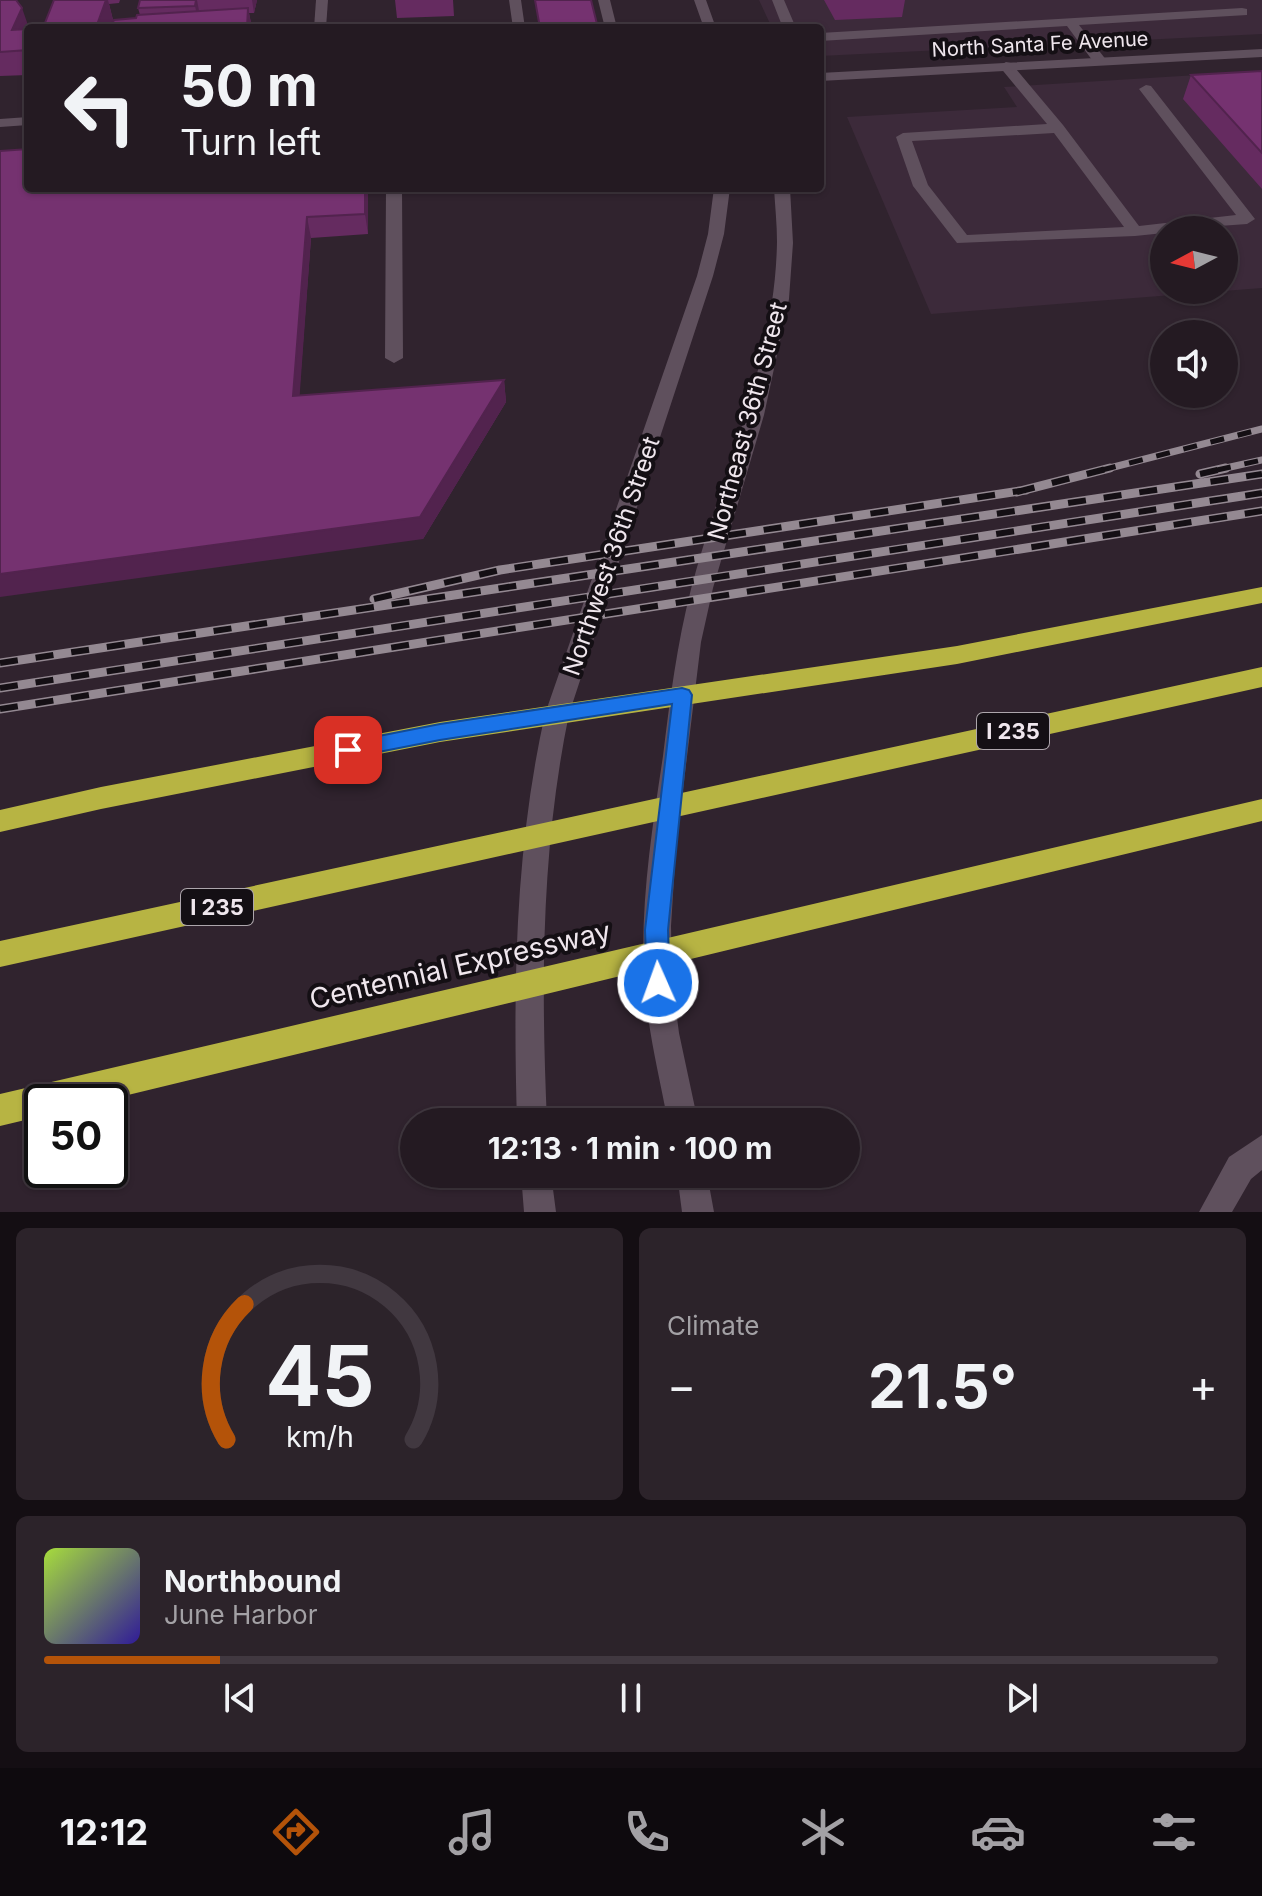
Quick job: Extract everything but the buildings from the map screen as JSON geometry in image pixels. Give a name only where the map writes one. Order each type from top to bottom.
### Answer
[{"type":"highway","points":[[0,821],[101,798],[440,732],[957,655],[1262,595]]},
{"type":"highway","name":"I 235","points":[[0,954],[1262,677]]},
{"type":"highway","name":"Centennial Expressway","points":[[0,1110],[1262,810]]},
{"type":"main road","points":[[320,24],[322,0]]},
{"type":"main road","points":[[515,0],[518,24]]},
{"type":"main road","points":[[604,0],[610,24]]},
{"type":"main road","points":[[700,0],[709,24]]},
{"type":"main road","points":[[778,0],[788,24]]},
{"type":"main road","points":[[824,37],[1242,12]]},
{"type":"main road","points":[[1070,22],[1100,61]]},
{"type":"main road","name":"North Santa Fe Avenue","points":[[824,77],[1262,53]]},
{"type":"main road","points":[[1006,66],[1058,128],[1135,231]]},
{"type":"main road","points":[[1058,128],[903,137],[921,186],[963,240],[1135,231],[1247,219],[1146,89]]},
{"type":"main road","points":[[1,125],[24,122]]},
{"type":"main road","points":[[394,192],[394,358]]},
{"type":"main road","name":"Northwest 36th Street","points":[[531,1108],[528,1044],[535,825],[557,714],[705,276],[716,234],[721,192]]},
{"type":"main road","name":"Northeast 36th Street","points":[[682,695],[690,641],[765,367],[779,302],[786,225],[782,192]]},
{"type":"main road","points":[[680,1108],[658,983],[656,930],[682,695]]},
{"type":"main road","points":[[1215,1210],[1240,1168],[1262,1150]]},
{"type":"main road","points":[[537,1188],[540,1212]]},
{"type":"main road","points":[[694,1188],[698,1212]]},
{"type":"shaded area","points":[[759,0],[1262,0],[1262,34],[824,56],[824,24],[770,24]]},
{"type":"shaded area","points":[[1262,71],[1262,288],[1238,290],[1238,216],[1150,216],[1150,297],[931,314],[847,117],[1017,107],[1004,87]]},
{"type":"railway","points":[[1102,470],[1262,429]]},
{"type":"railway","points":[[1226,468],[1262,460]]},
{"type":"railway","points":[[1023,490],[1110,468]]},
{"type":"railway","points":[[1200,474],[1226,468]]},
{"type":"railway","points":[[1217,470],[1226,468]]},
{"type":"railway","points":[[0,663],[1262,474]]},
{"type":"railway","points":[[374,599],[500,570],[1023,490]]},
{"type":"railway","points":[[1017,492],[1023,490]]},
{"type":"railway","points":[[0,688],[1262,493]]},
{"type":"railway","points":[[0,709],[1262,511]]},
{"type":"route","points":[[348,750],[440,732],[682,695],[656,930],[658,983]]}]
